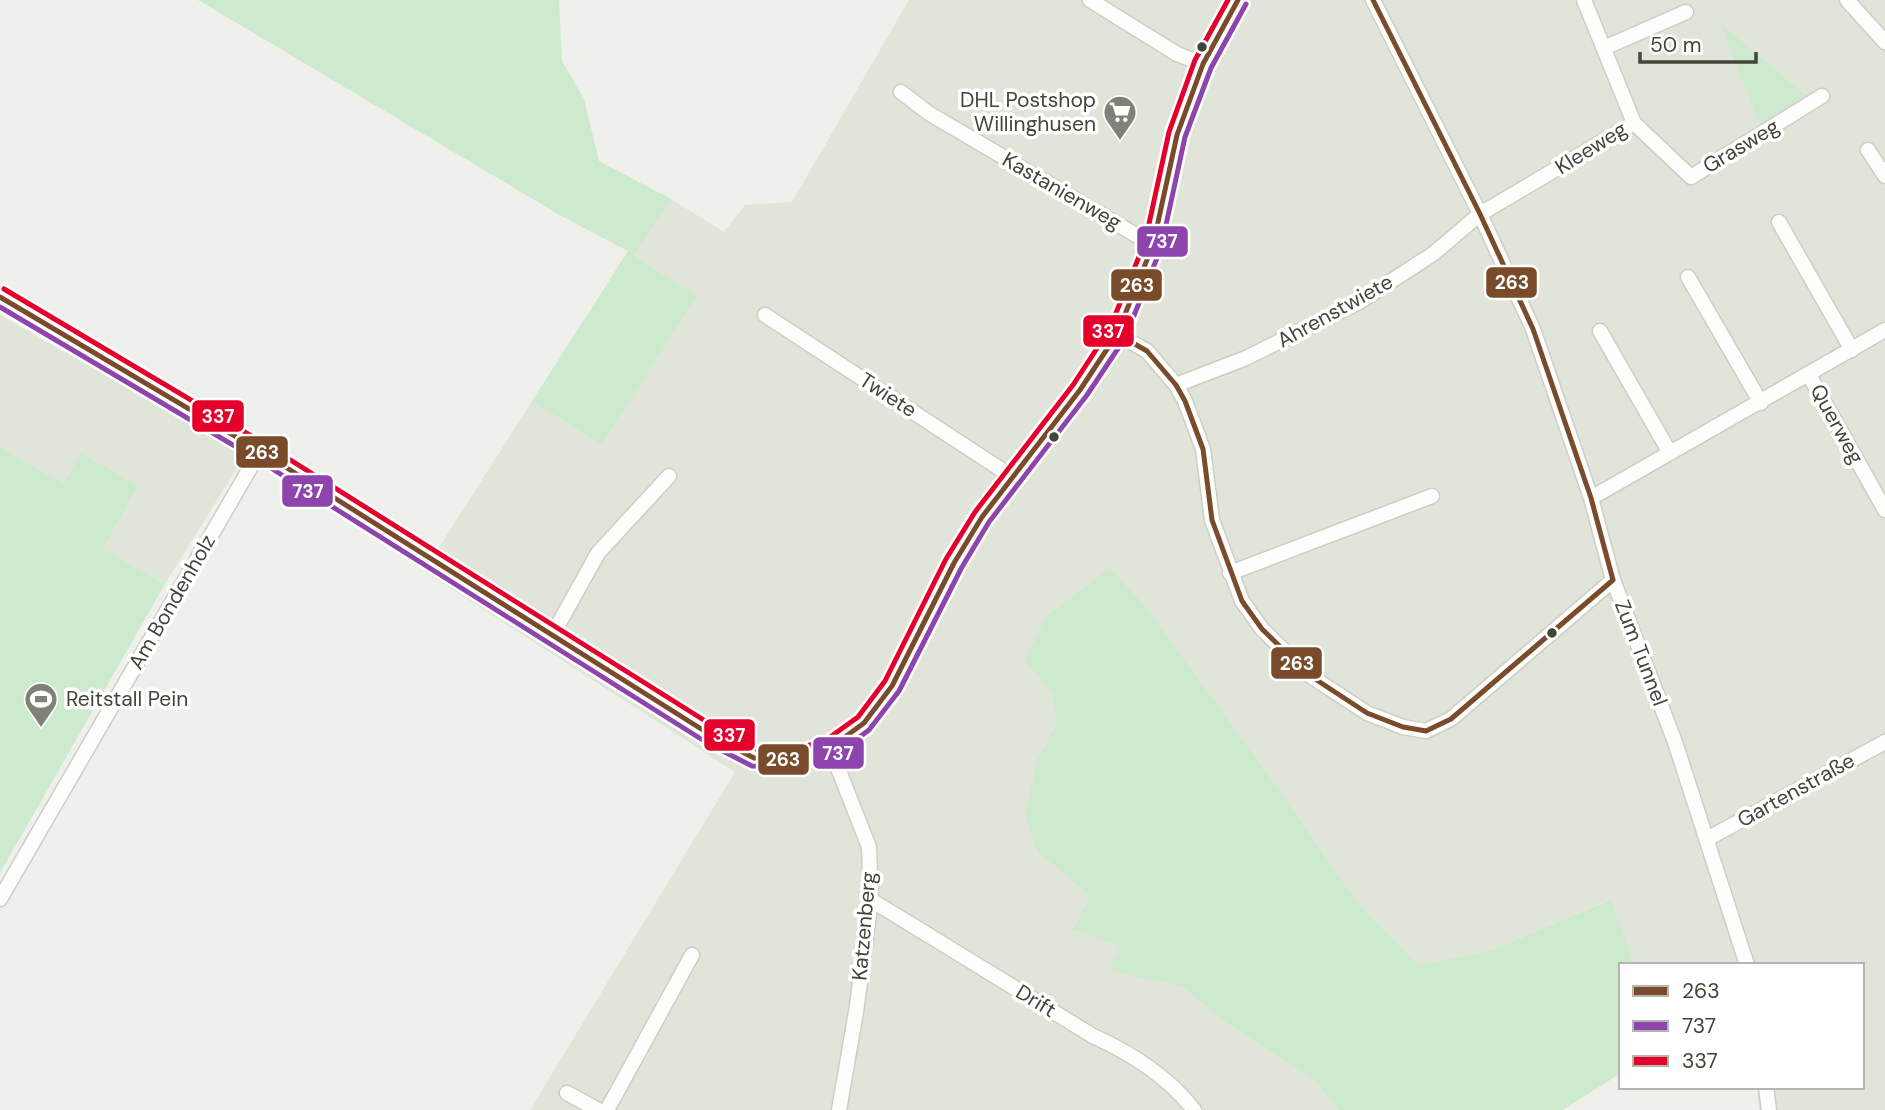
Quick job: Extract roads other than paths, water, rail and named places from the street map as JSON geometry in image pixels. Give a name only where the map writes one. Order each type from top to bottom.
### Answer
[{"type":"street","points":[[1090,0],[1177,54],[1203,64]]},
{"type":"street","points":[[0,297],[260,451],[714,737],[754,758],[792,760],[830,748],[864,723],[892,686],[954,563],[982,517],[1080,390],[1117,334],[1153,245],[1177,135],[1203,64],[1238,0]]},
{"type":"street","name":"Zum Tunnel","points":[[1373,0],[1480,214],[1533,328],[1591,498],[1613,580],[1675,742],[1746,963]]},
{"type":"street","name":"Kleeweg","points":[[1480,214],[1634,123],[1584,0]]},
{"type":"street","points":[[1847,0],[1885,42]]},
{"type":"street","points":[[1604,48],[1686,12]]},
{"type":"street","name":"Kastanienweg","points":[[901,92],[930,114],[1153,245]]},
{"type":"street","name":"Grasweg","points":[[1634,123],[1691,177],[1822,96]]},
{"type":"street","points":[[1868,150],[1885,176]]},
{"type":"street","name":"Ahrenstwiete","points":[[1176,385],[1246,358],[1359,302],[1433,254],[1480,214]]},
{"type":"street","points":[[1779,222],[1852,350]]},
{"type":"street","points":[[1688,277],[1761,402]]},
{"type":"street","name":"Twiete","points":[[765,315],[1011,476]]},
{"type":"street","points":[[1591,498],[1809,376],[1885,330]]},
{"type":"street","points":[[1600,331],[1670,453]]},
{"type":"street","points":[[1117,334],[1147,351],[1176,385],[1185,401],[1203,449],[1212,520],[1242,601],[1262,629],[1309,675],[1367,713],[1403,727],[1426,731],[1451,719],[1613,580]]},
{"type":"street","name":"Querweg","points":[[1809,376],[1885,510]]},
{"type":"street","name":"Am Bondenholz","points":[[0,899],[260,451]]},
{"type":"street","points":[[553,634],[598,553],[668,476]]},
{"type":"street","points":[[1230,573],[1432,496]]},
{"type":"street","name":"Gartenstraße","points":[[1707,839],[1885,742]]},
{"type":"street","name":"Katzenberg","points":[[830,748],[869,847],[871,900],[839,1110]]},
{"type":"street","name":"Drift","points":[[871,900],[1093,1036],[1126,1051],[1149,1067],[1190,1109]]},
{"type":"street","points":[[607,1110],[692,955]]},
{"type":"street","points":[[1766,1089],[1769,1110]]},
{"type":"street","points":[[567,1093],[598,1110]]},
{"type":"place","name":"DHL Postshop Willinghusen","points":[[1120,142]]},
{"type":"place","name":"Reitstall Pein","points":[[41,729]]}]
